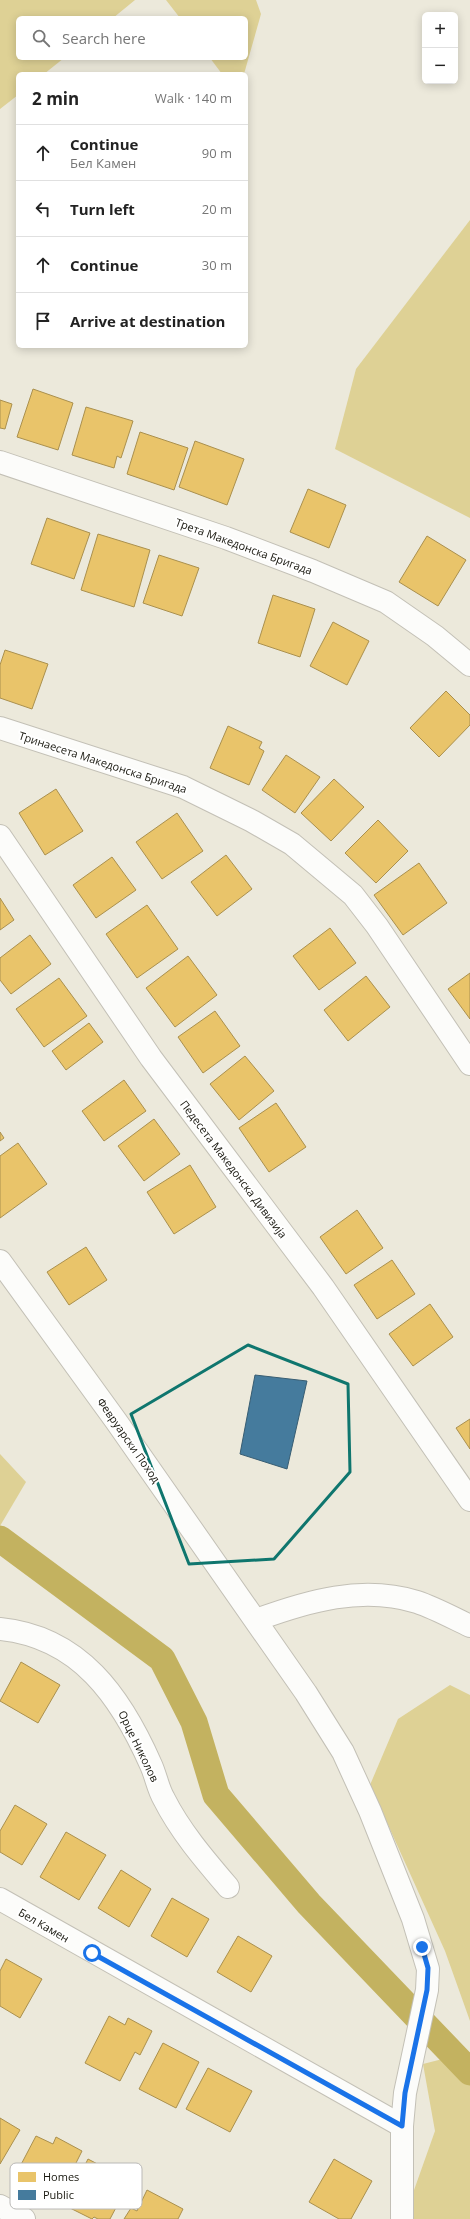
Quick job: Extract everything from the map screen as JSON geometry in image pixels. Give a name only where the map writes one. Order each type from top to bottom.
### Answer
[{"type":"street","name":"Трета Македонска Бригада","points":[[0,462],[226,538],[328,577],[386,602],[435,636],[470,665]]},
{"type":"street","name":"Тринаесета Македонска Бригада","points":[[0,728],[183,787],[252,821],[292,844],[353,895],[377,926],[470,1064]]},
{"type":"street","name":"Педесета Македонска Дивизија","points":[[0,836],[151,1058],[323,1287],[470,1500]]},
{"type":"street","name":"Февруарски Поход","points":[[0,1262],[256,1620],[306,1693],[343,1752],[370,1811],[413,1919],[428,1968],[427,1990],[405,2093],[402,2126],[402,2219]]},
{"type":"street","points":[[256,1620],[312,1601],[344,1596],[374,1594],[418,1603],[470,1626]]},
{"type":"street","name":"Орце Николов","points":[[0,1628],[15,1630],[49,1640],[88,1666],[126,1715],[151,1766],[163,1799],[196,1849],[228,1887]]},
{"type":"street","name":"Бел Камен","points":[[0,1899],[402,2126]]},
{"type":"street","points":[[0,2206],[24,2219]]},
{"type":"highlighted area","points":[[248,1345],[348,1384],[350,1472],[274,1559],[189,1564],[131,1414]]},
{"type":"shaded area","points":[[0,0],[135,0],[115,16],[16,16],[16,60],[62,60],[46,72],[16,72],[16,97],[0,109]]},
{"type":"shaded area","points":[[166,0],[256,0],[261,14],[248,60],[248,16],[178,16]]},
{"type":"shaded area","points":[[212,60],[248,60],[245,72],[220,72]]},
{"type":"shaded area","points":[[470,220],[470,518],[335,449],[356,369]]},
{"type":"shaded area","points":[[0,1454],[26,1482],[0,1526]]},
{"type":"shaded area","points":[[450,1685],[470,1695],[470,2021],[445,1951],[370,1785],[398,1719]]},
{"type":"shaded area","points":[[470,2052],[470,2219],[410,2219],[408,2207],[435,2131],[423,2064]]},
{"type":"building: Homes","points":[[33,389],[73,403],[58,450],[17,437]]},
{"type":"building: Homes","points":[[0,400],[12,404],[5,429],[0,428]]},
{"type":"building: Homes","points":[[86,407],[133,421],[121,458],[117,456],[114,468],[72,455]]},
{"type":"building: Homes","points":[[140,432],[188,448],[174,490],[127,474]]},
{"type":"building: Homes","points":[[195,441],[244,459],[227,505],[179,487]]},
{"type":"building: Homes","points":[[308,489],[346,505],[329,548],[290,532]]},
{"type":"building: Homes","points":[[47,518],[90,533],[74,579],[31,564]]},
{"type":"building: Homes","points":[[98,534],[150,550],[134,607],[81,590]]},
{"type":"building: Homes","points":[[427,536],[466,560],[438,606],[399,582]]},
{"type":"building: Homes","points":[[159,555],[199,568],[182,616],[143,603]]},
{"type":"building: Homes","points":[[273,595],[315,609],[300,657],[258,643]]},
{"type":"building: Homes","points":[[333,622],[369,641],[347,685],[310,666]]},
{"type":"building: Homes","points":[[5,650],[48,664],[32,709],[0,698],[0,665]]},
{"type":"building: Homes","points":[[446,691],[470,715],[470,725],[439,757],[410,728]]},
{"type":"building: Homes","points":[[228,726],[262,742],[259,748],[264,751],[249,785],[210,768]]},
{"type":"building: Homes","points":[[286,755],[320,777],[295,813],[262,790]]},
{"type":"building: Homes","points":[[334,779],[364,807],[331,841],[301,813]]},
{"type":"building: Homes","points":[[56,789],[83,831],[45,855],[19,813]]},
{"type":"building: Homes","points":[[177,813],[203,851],[162,879],[136,842]]},
{"type":"building: Homes","points":[[378,820],[408,851],[376,883],[345,853]]},
{"type":"building: Homes","points":[[226,855],[252,889],[217,916],[191,882]]},
{"type":"building: Homes","points":[[112,857],[136,890],[96,918],[73,885]]},
{"type":"building: Homes","points":[[419,863],[447,903],[403,935],[374,895]]},
{"type":"building: Homes","points":[[0,898],[14,920],[0,930]]},
{"type":"building: Homes","points":[[147,905],[178,949],[137,978],[106,934]]},
{"type":"building: Homes","points":[[330,928],[356,963],[319,990],[293,956]]},
{"type":"building: Homes","points":[[30,935],[51,964],[11,994],[0,980],[0,958]]},
{"type":"building: Homes","points":[[188,956],[217,995],[175,1027],[146,988]]},
{"type":"building: Homes","points":[[470,973],[470,1019],[448,989]]},
{"type":"building: Homes","points":[[366,976],[390,1007],[348,1041],[324,1010]]},
{"type":"building: Homes","points":[[59,978],[87,1016],[44,1047],[16,1009]]},
{"type":"building: Homes","points":[[215,1011],[240,1046],[203,1073],[178,1037]]},
{"type":"building: Homes","points":[[89,1023],[103,1042],[66,1070],[52,1051]]},
{"type":"building: Homes","points":[[245,1056],[274,1091],[239,1120],[210,1084]]},
{"type":"building: Homes","points":[[124,1080],[146,1111],[104,1141],[82,1111]]},
{"type":"building: Homes","points":[[276,1103],[306,1147],[269,1172],[239,1128]]},
{"type":"building: Homes","points":[[154,1119],[180,1154],[144,1181],[118,1146]]},
{"type":"building: Homes","points":[[0,1132],[4,1138],[0,1141]]},
{"type":"building: Homes","points":[[18,1143],[47,1184],[0,1218],[0,1156]]},
{"type":"building: Homes","points":[[190,1165],[216,1207],[174,1234],[147,1192]]},
{"type":"building: Homes","points":[[357,1210],[383,1248],[346,1274],[320,1237]]},
{"type":"building: Homes","points":[[86,1247],[107,1280],[69,1305],[47,1272]]},
{"type":"building: Homes","points":[[392,1260],[415,1294],[377,1319],[354,1285]]},
{"type":"building: Homes","points":[[430,1304],[453,1337],[413,1366],[389,1334]]},
{"type":"building: Homes","points":[[470,1419],[470,1449],[456,1428]]},
{"type":"building: Homes","points":[[21,1662],[60,1685],[38,1723],[0,1701]]},
{"type":"building: Homes","points":[[15,1805],[47,1824],[22,1865],[0,1852],[0,1831]]},
{"type":"building: Homes","points":[[66,1832],[106,1855],[79,1900],[40,1877]]},
{"type":"building: Homes","points":[[121,1870],[151,1889],[129,1927],[98,1908]]},
{"type":"building: Homes","points":[[172,1898],[209,1919],[187,1957],[151,1936]]},
{"type":"building: Homes","points":[[238,1936],[272,1956],[251,1992],[217,1972]]},
{"type":"building: Homes","points":[[6,1959],[42,1979],[20,2018],[0,2006],[0,1971]]},
{"type":"building: Homes","points":[[109,2016],[125,2025],[128,2018],[152,2031],[140,2055],[135,2052],[120,2081],[85,2063]]},
{"type":"building: Homes","points":[[163,2043],[199,2062],[176,2108],[139,2089]]},
{"type":"building: Homes","points":[[208,2068],[252,2091],[230,2132],[186,2109]]},
{"type":"building: Homes","points":[[0,2118],[20,2130],[0,2164]]},
{"type":"building: Homes","points":[[36,2136],[53,2144],[56,2137],[82,2151],[76,2163],[22,2163]]},
{"type":"building: Homes","points":[[88,2159],[96,2163],[86,2163]]},
{"type":"building: Homes","points":[[334,2159],[372,2181],[351,2219],[339,2219],[309,2202]]},
{"type":"building: Homes","points":[[147,2190],[183,2209],[178,2219],[124,2219],[130,2209],[137,2211],[138,2209],[142,2209],[142,2200]]},
{"type":"building: Homes","points":[[72,2209],[115,2209],[110,2219],[98,2219],[94,2217],[92,2219]]},
{"type":"building: Public","points":[[255,1375],[307,1381],[287,1469],[240,1454]]},
{"type":"waterway","points":[[0,1539],[162,1659],[194,1722],[216,1795],[309,1904],[470,2072]]},
{"type":"route","points":[[92,1953],[402,2126],[405,2093],[427,1990],[428,1968],[422,1947]]}]
